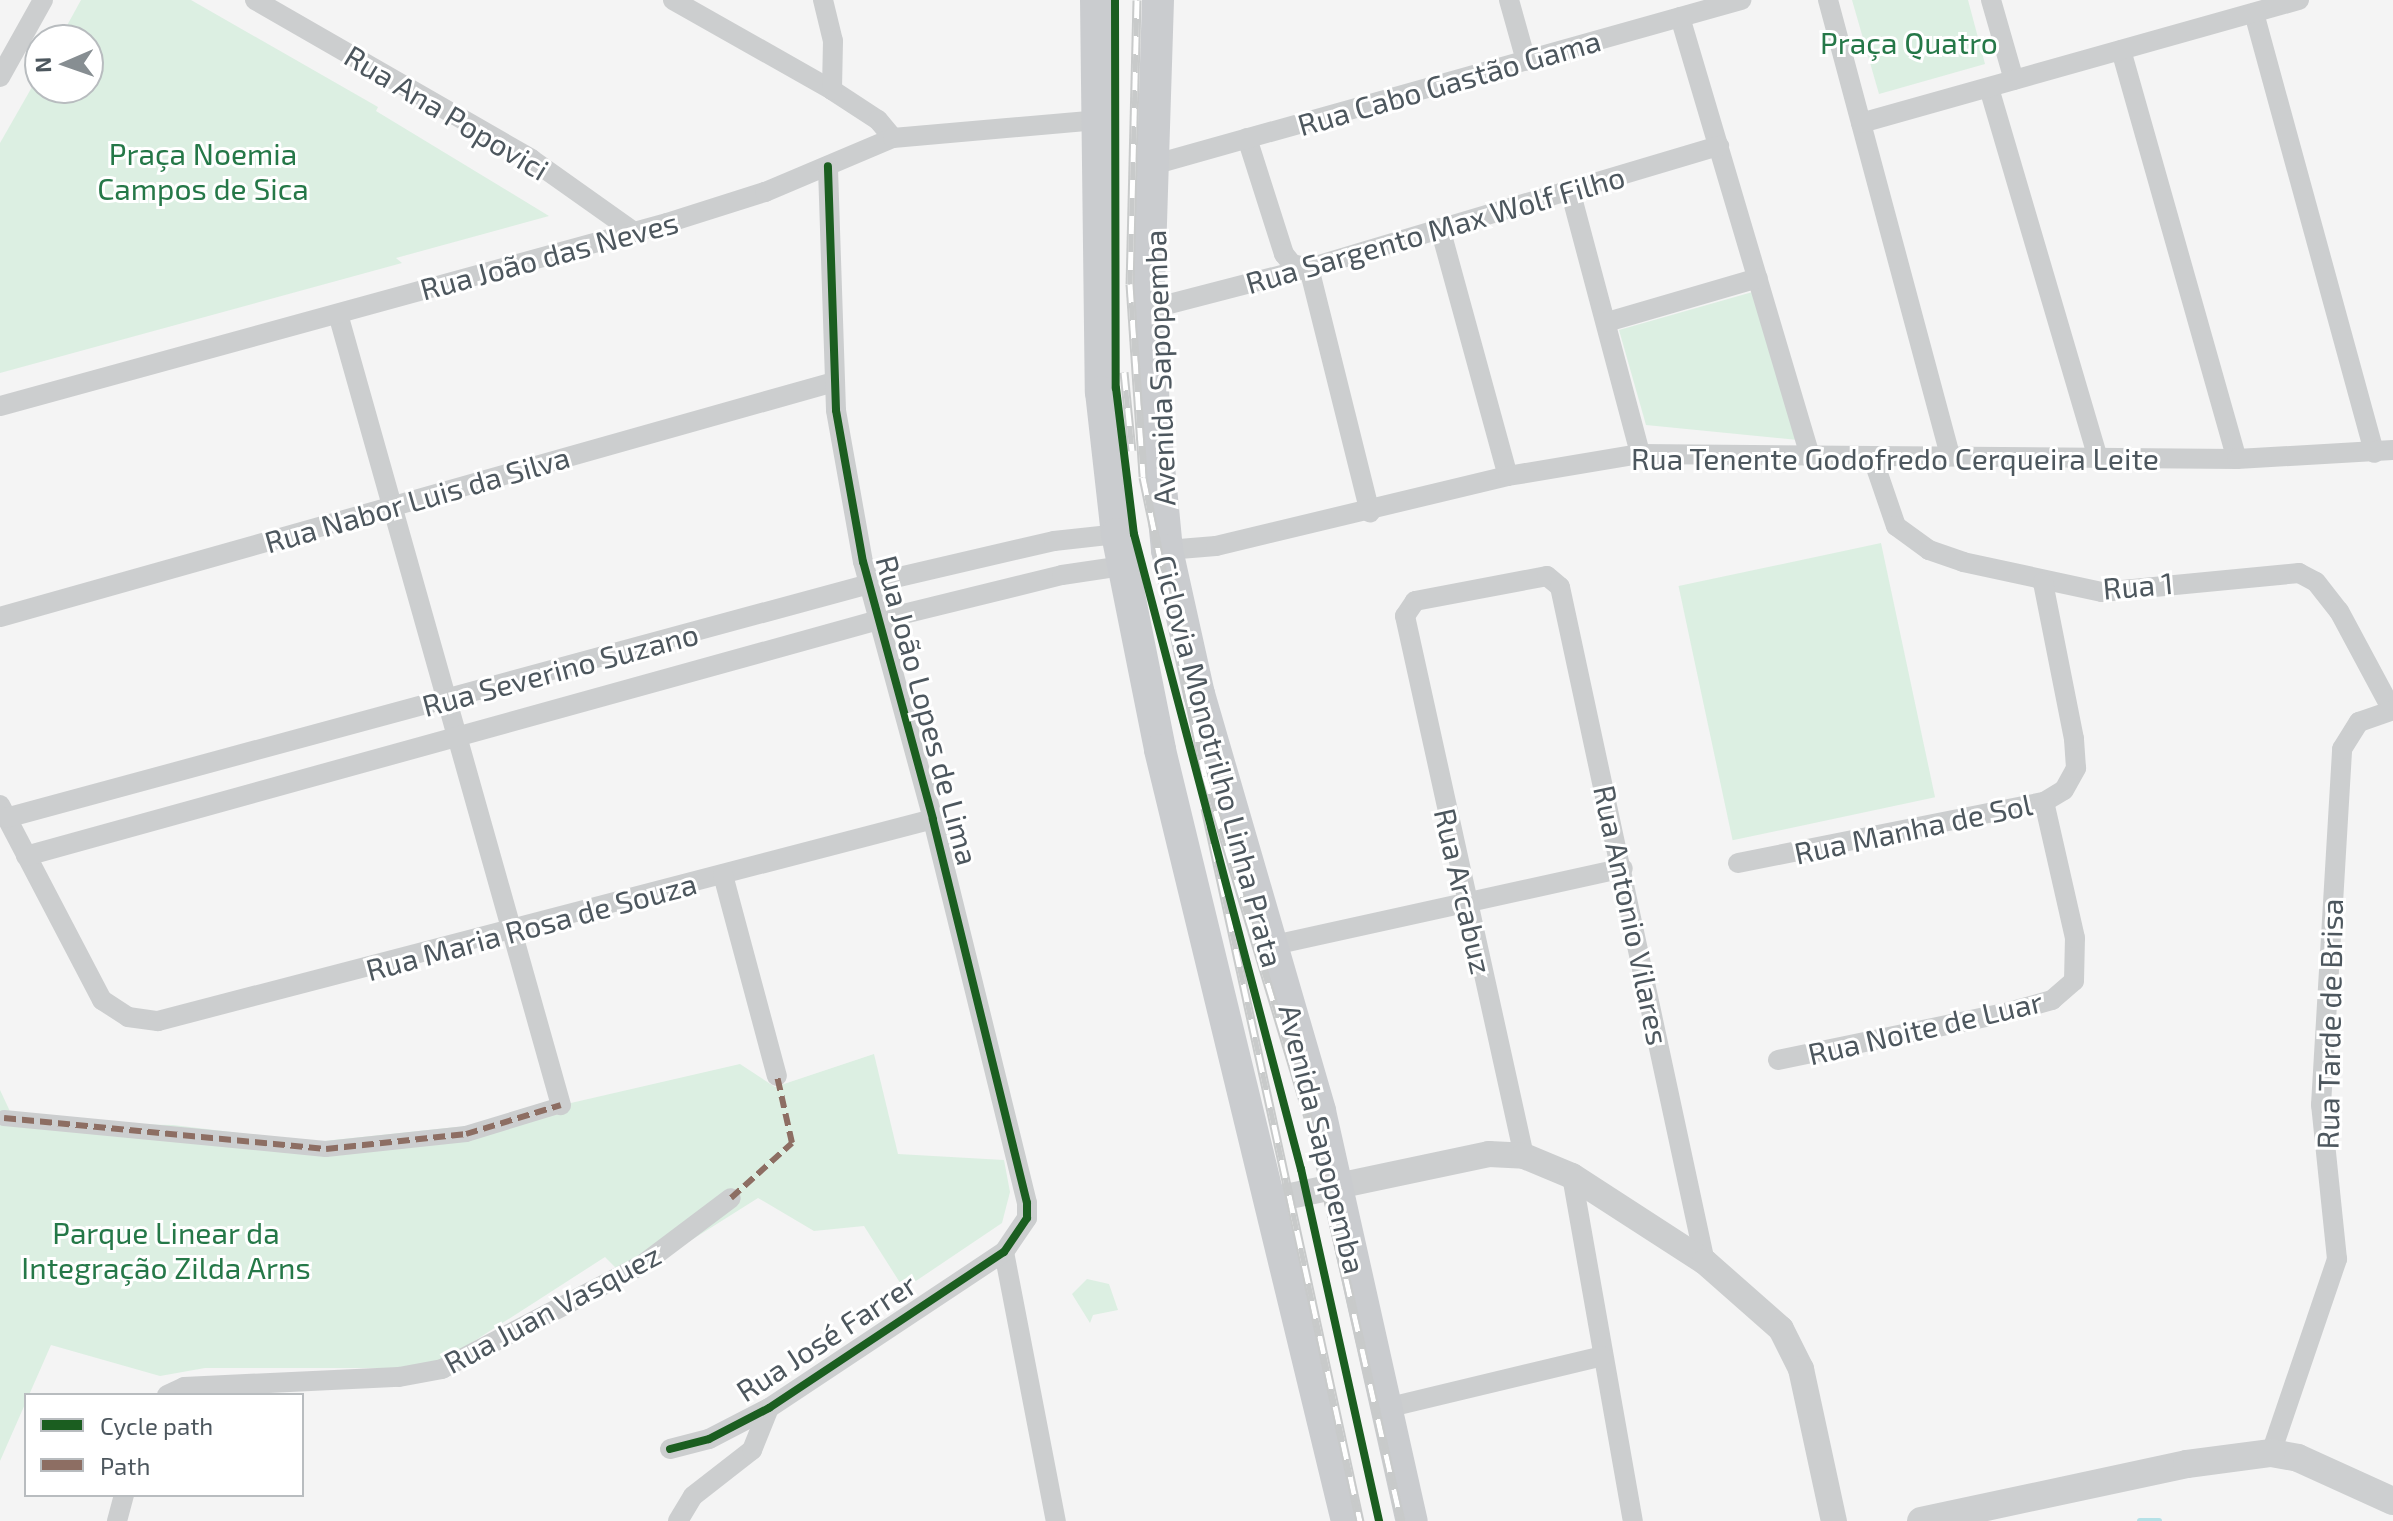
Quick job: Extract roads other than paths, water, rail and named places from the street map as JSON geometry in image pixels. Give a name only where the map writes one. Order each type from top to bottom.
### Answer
[{"type":"main road","name":"Avenida Sapopemba","points":[[1096,0],[1101,392],[1117,534],[1160,750],[1347,1521]]},
{"type":"main road","name":"Avenida Sapopemba","points":[[1158,0],[1150,309],[1167,550],[1199,694],[1274,945],[1336,1186],[1412,1521]]},
{"type":"main road","points":[[1117,534],[1144,537],[1167,550]]},
{"type":"main road","points":[[1123,566],[1167,550]]},
{"type":"main road","points":[[1921,1521],[2187,1464],[2271,1453],[2298,1458],[2393,1501]]},
{"type":"street","points":[[0,77],[43,0]]},
{"type":"street","name":"Rua Ana Popovici","points":[[255,0],[531,159],[634,232]]},
{"type":"street","points":[[673,0],[832,90],[878,120],[893,138]]},
{"type":"street","points":[[823,0],[833,41],[832,90]]},
{"type":"street","points":[[1509,0],[1526,61]]},
{"type":"street","name":"Rua Cabo Gastão Gama","points":[[1156,164],[1741,0]]},
{"type":"street","points":[[1828,0],[1950,456]]},
{"type":"street","points":[[1991,0],[2014,80]]},
{"type":"street","points":[[1861,123],[2299,0]]},
{"type":"street","points":[[2254,13],[2383,451]]},
{"type":"street","points":[[1680,17],[1810,455]]},
{"type":"street","points":[[2121,50],[2237,459]]},
{"type":"street","points":[[1989,88],[2098,458]]},
{"type":"street","name":"Rua João das Neves","points":[[0,406],[634,232],[765,192],[893,138],[1097,120]]},
{"type":"street","points":[[1247,138],[1284,254],[1292,264],[1309,268],[1370,512]]},
{"type":"street","name":"Rua Sargento Max Wolf Filho","points":[[1150,309],[1309,268],[1719,146]]},
{"type":"street","name":"Rua João Lopes de Lima","points":[[828,166],[834,382],[869,584],[933,819],[1027,1203],[1021,1232],[1004,1252]]},
{"type":"street","points":[[1570,190],[1640,454]]},
{"type":"street","points":[[1440,228],[1508,476]]},
{"type":"street","points":[[1607,322],[1758,278]]},
{"type":"street","points":[[4,1118],[326,1149],[466,1134],[561,1105],[338,314]]},
{"type":"street","name":"Rua Nabor Luis da Silva","points":[[0,617],[834,382]]},
{"type":"street","name":"Rua Tenente Godofredo Cerqueira Leite","points":[[1167,550],[1216,546],[1370,512],[1508,476],[1640,454],[2237,459],[2383,451]]},
{"type":"street","name":"Rua 1","points":[[1872,456],[1896,526],[1929,550],[2043,582],[2102,592],[2299,573],[2316,582],[2339,611],[2393,710]]},
{"type":"street","name":"Rua Severino Suzano","points":[[3,812],[447,700],[869,584],[1054,541],[1117,534]]},
{"type":"street","name":"Rua Severino Suzano","points":[[26,856],[879,620],[1062,575],[1123,566]]},
{"type":"street","name":"Rua Arcabuz","points":[[1524,1156],[1405,625],[1415,601],[1547,576]]},
{"type":"street","name":"Rua Antonio Vilares","points":[[1547,576],[1560,587],[1623,868],[1705,1262]]},
{"type":"street","name":"Rua Manha de Sol","points":[[1738,863],[2044,802],[2064,790],[2076,768],[2043,582]]},
{"type":"street","name":"Rua Tarde de Brisa","points":[[2271,1453],[2337,1259],[2321,1105],[2342,749],[2359,722],[2393,710]]},
{"type":"street","name":"Rua Noite de Luar","points":[[1778,1060],[2009,1012],[2052,1000],[2074,981],[2075,938],[2044,802]]},
{"type":"street","points":[[3,812],[26,856]]},
{"type":"street","name":"Rua Maria Rosa de Souza","points":[[26,856],[102,1000],[128,1017],[158,1021],[511,932],[933,819]]},
{"type":"street","points":[[1274,945],[1623,868]]},
{"type":"street","points":[[723,875],[777,1076]]},
{"type":"street","points":[[1271,1200],[1489,1154],[1524,1156],[1572,1176],[1705,1262],[1790,1343],[1801,1369],[1834,1521]]},
{"type":"street","points":[[1572,1176],[1633,1521]]},
{"type":"street","name":"Rua Juan Vasquez","points":[[171,1393],[184,1387],[399,1377],[442,1369],[642,1265],[731,1198]]},
{"type":"street","points":[[1004,1252],[1056,1521]]},
{"type":"street","name":"Rua José Farrer","points":[[670,1449],[709,1439],[769,1408],[1004,1252]]},
{"type":"street","points":[[1386,1408],[1602,1356]]},
{"type":"street","name":"Rua José Farrer","points":[[678,1521],[693,1496],[752,1450],[769,1408]]},
{"type":"street","points":[[117,1521],[123,1497]]},
{"type":"waterway","points":[[2140,1521],[2159,1521]]},
{"type":"railway","points":[[1137,0],[1130,284],[1143,477],[1205,776],[1314,1138],[1401,1521]]},
{"type":"railway","points":[[1124,372],[1132,451]]},
{"type":"railway","points":[[1205,808],[1360,1521]]},
{"type":"park label","name":"Praça Quatro","points":[[1909,42]]},
{"type":"park label","name":"Praça Noemia Campos de Sica","points":[[203,170]]},
{"type":"park label","name":"Parque Linear da Integração Zilda Arns","points":[[166,1249]]}]
